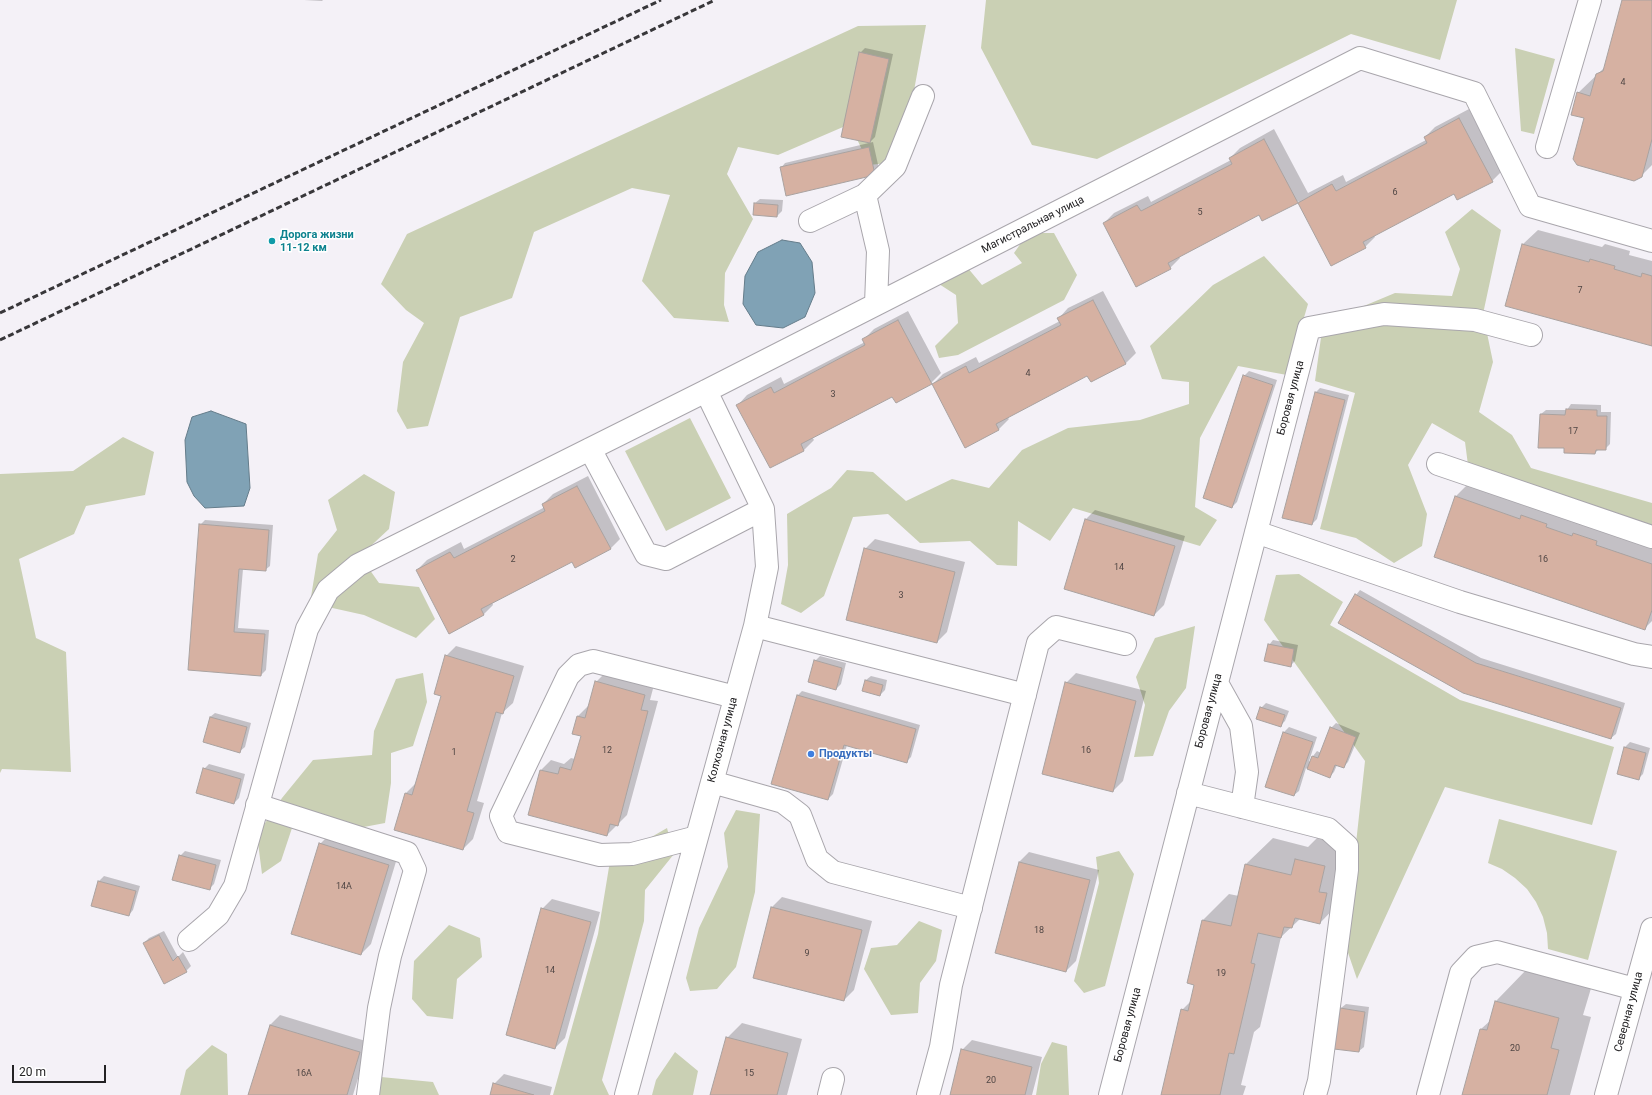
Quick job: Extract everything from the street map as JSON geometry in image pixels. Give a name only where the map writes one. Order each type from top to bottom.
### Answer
[{"type":"street","points":[[1547,146],[1590,0]]},
{"type":"street","name":"Магистральная улица","points":[[189,940],[218,915],[235,886],[307,629],[328,590],[358,565],[706,391],[1360,58],[1474,93],[1530,206],[1652,241]]},
{"type":"street","points":[[810,221],[865,195],[895,166],[923,96]]},
{"type":"street","points":[[865,195],[878,251],[876,304]]},
{"type":"street","name":"Боровая улица","points":[[1110,1095],[1309,328],[1384,314],[1475,320],[1531,335]]},
{"type":"street","name":"Колхозная улица","points":[[626,1095],[755,626],[767,567],[763,509],[706,391]]},
{"type":"street","points":[[590,449],[646,554],[666,559],[763,509]]},
{"type":"street","points":[[1438,464],[1652,537]]},
{"type":"street","points":[[1256,532],[1460,602],[1634,654],[1652,657]]},
{"type":"street","points":[[755,626],[1025,695]]},
{"type":"street","points":[[928,1095],[942,1047],[951,985],[1038,643],[1056,627],[1125,644]]},
{"type":"street","points":[[697,837],[632,854],[600,855],[508,832],[502,816],[568,676],[579,665],[593,661],[735,696]]},
{"type":"street","points":[[1217,683],[1241,726],[1247,772],[1242,808]]},
{"type":"street","points":[[712,782],[783,802],[800,815],[817,859],[833,872],[971,908]]},
{"type":"street","points":[[1188,793],[1328,829],[1347,846],[1346,878],[1319,1081],[1315,1095]]},
{"type":"street","points":[[258,805],[407,853],[415,870],[390,956],[379,1008],[368,1095]]},
{"type":"street","name":"Северная улица","points":[[1606,1095],[1652,929]]},
{"type":"street","points":[[1428,1095],[1461,973],[1476,957],[1497,952],[1635,989]]},
{"type":"green space","points":[[986,0],[1457,0],[1440,60],[1351,34],[1097,159],[1032,145],[981,48]]},
{"type":"green space","points":[[926,25],[913,96],[889,163],[869,165],[850,124],[778,155],[738,147],[727,174],[753,219],[725,273],[724,305],[729,322],[674,318],[642,281],[670,195],[632,188],[534,232],[512,298],[460,317],[428,426],[407,429],[397,411],[403,362],[424,323],[406,310],[381,284],[407,234],[858,26]]},
{"type":"green space","points":[[1515,48],[1555,59],[1534,134],[1521,131]]},
{"type":"green space","points":[[1472,209],[1501,230],[1483,314],[1493,362],[1479,412],[1512,435],[1531,468],[1652,503],[1652,532],[1468,465],[1465,442],[1432,423],[1408,465],[1427,514],[1422,546],[1394,563],[1356,538],[1320,529],[1355,393],[1315,381],[1323,323],[1395,293],[1452,296],[1460,269],[1445,232]]},
{"type":"green space","points":[[1028,233],[1054,233],[1077,275],[1064,300],[958,355],[939,358],[935,346],[958,323],[956,295],[939,284],[967,267],[982,285],[1022,263],[1014,253]]},
{"type":"green space","points":[[1264,256],[1308,304],[1287,375],[1238,366],[1200,438],[1195,507],[1217,520],[1200,546],[1073,508],[1050,541],[1018,521],[1017,566],[997,565],[970,541],[920,543],[888,514],[853,517],[824,596],[801,613],[781,604],[788,565],[787,514],[831,488],[847,470],[873,472],[906,501],[952,479],[989,488],[1022,450],[1068,428],[1140,420],[1189,404],[1189,382],[1162,379],[1150,346],[1213,285]]},
{"type":"green space","points":[[690,418],[731,498],[666,531],[625,451]]},
{"type":"green space","points":[[123,437],[154,452],[145,495],[86,506],[74,534],[19,559],[36,638],[66,652],[71,772],[2,769],[0,773],[0,474],[73,471]]},
{"type":"green space","points":[[364,474],[395,492],[389,529],[360,556],[379,583],[419,587],[435,619],[416,638],[364,615],[310,603],[318,554],[337,530],[328,500]]},
{"type":"green space","points":[[1299,574],[1343,602],[1330,625],[1460,700],[1614,747],[1592,825],[1445,787],[1357,979],[1345,944],[1365,761],[1264,620],[1276,575]]},
{"type":"green space","points":[[1195,626],[1186,688],[1169,711],[1153,756],[1134,757],[1145,705],[1136,677],[1155,638]]},
{"type":"green space","points":[[423,673],[427,702],[413,746],[391,753],[391,783],[385,823],[348,830],[327,815],[296,816],[281,861],[262,874],[257,835],[282,798],[313,760],[372,755],[374,731],[396,679]]},
{"type":"green space","points":[[736,810],[760,814],[755,892],[736,967],[717,989],[690,991],[686,978],[699,928],[728,867],[724,833]]},
{"type":"green space","points":[[1499,819],[1617,851],[1588,960],[1548,949],[1547,933],[1543,917],[1536,902],[1527,889],[1502,869],[1488,863]]},
{"type":"green space","points":[[667,828],[674,854],[645,890],[644,921],[602,1080],[609,1095],[553,1095],[598,934],[610,861]]},
{"type":"green space","points":[[1119,851],[1134,874],[1105,986],[1084,993],[1074,981],[1099,883],[1096,857]]},
{"type":"green space","points":[[919,921],[942,930],[936,961],[920,983],[918,1013],[891,1015],[864,969],[871,948],[897,945]]},
{"type":"green space","points":[[449,925],[480,938],[482,957],[457,979],[453,1019],[427,1016],[412,999],[414,961]]},
{"type":"green space","points":[[1052,1042],[1067,1046],[1069,1095],[1036,1095],[1041,1064]]},
{"type":"green space","points":[[212,1045],[227,1054],[228,1095],[180,1095],[186,1070]]},
{"type":"green space","points":[[675,1052],[698,1071],[693,1095],[652,1095],[656,1080]]},
{"type":"green space","points":[[381,1077],[433,1082],[439,1095],[376,1095]]},
{"type":"water","points":[[782,240],[800,243],[812,262],[815,293],[805,317],[783,328],[756,325],[743,304],[745,276],[758,252]]},
{"type":"water","points":[[211,411],[246,424],[250,488],[244,506],[205,508],[194,496],[187,482],[185,440],[192,417]]},
{"type":"building","points":[[1622,0],[1652,0],[1652,139],[1642,177],[1634,181],[1577,165],[1573,159],[1584,118],[1571,115],[1577,92],[1590,96],[1596,74],[1603,71]]},
{"type":"building","points":[[859,52],[889,59],[870,143],[841,137]]},
{"type":"building","points":[[1459,118],[1493,182],[1457,200],[1454,194],[1363,242],[1366,248],[1331,266],[1298,203],[1332,184],[1336,191],[1427,143],[1424,137]]},
{"type":"building","points":[[1264,139],[1298,203],[1262,221],[1259,215],[1168,263],[1171,269],[1136,287],[1103,223],[1137,205],[1141,211],[1232,164],[1229,158]]},
{"type":"building","points":[[869,147],[875,175],[786,196],[780,167]]},
{"type":"building","points":[[754,203],[778,205],[777,217],[753,215]]},
{"type":"building","points":[[1522,244],[1589,262],[1590,259],[1615,266],[1614,269],[1641,277],[1642,273],[1652,276],[1652,346],[1505,306]]},
{"type":"building","points":[[1093,300],[1126,364],[1091,382],[1087,376],[996,424],[999,430],[965,448],[932,384],[966,366],[969,373],[1061,325],[1057,318]]},
{"type":"building","points":[[898,320],[932,384],[896,403],[892,397],[801,444],[804,451],[770,468],[736,405],[771,387],[774,393],[865,345],[862,339]]},
{"type":"building","points":[[1243,375],[1273,385],[1232,508],[1203,498]]},
{"type":"building","points":[[1315,392],[1345,400],[1312,525],[1282,518]]},
{"type":"building","points":[[1566,409],[1597,410],[1597,416],[1607,416],[1606,450],[1596,450],[1595,454],[1564,453],[1564,448],[1538,448],[1540,414],[1565,415]]},
{"type":"building","points":[[577,486],[611,549],[575,568],[572,562],[481,609],[484,615],[449,634],[416,570],[450,552],[454,558],[545,511],[542,504]]},
{"type":"building","points":[[1455,496],[1520,519],[1521,515],[1547,524],[1546,527],[1572,536],[1573,533],[1597,541],[1596,545],[1652,564],[1652,610],[1645,630],[1434,557]]},
{"type":"building","points":[[1085,519],[1175,546],[1154,616],[1064,589]]},
{"type":"building","points":[[199,524],[269,530],[266,571],[239,569],[234,632],[265,634],[261,676],[188,670]]},
{"type":"building","points":[[864,548],[955,572],[937,643],[846,620]]},
{"type":"building","points":[[1355,594],[1476,663],[1621,708],[1611,739],[1463,693],[1338,623]]},
{"type":"building","points":[[1268,644],[1294,649],[1291,667],[1264,661]]},
{"type":"building","points":[[445,655],[514,676],[503,714],[496,712],[467,811],[474,813],[463,850],[394,830],[405,793],[412,795],[441,696],[434,694]]},
{"type":"building","points":[[814,660],[842,668],[836,690],[808,682]]},
{"type":"building","points":[[865,680],[883,685],[880,696],[862,691]]},
{"type":"building","points":[[595,681],[645,695],[641,710],[648,711],[618,826],[610,824],[607,836],[528,815],[540,770],[558,774],[560,767],[571,770],[581,736],[572,734],[577,716],[585,718]]},
{"type":"building","points":[[1065,682],[1136,701],[1113,792],[1042,774]]},
{"type":"building","name":"Продукты","points":[[797,695],[916,729],[907,763],[844,745],[828,800],[771,784]]},
{"type":"building","points":[[1260,707],[1285,715],[1281,727],[1256,719]]},
{"type":"building","points":[[210,717],[247,727],[240,753],[203,742]]},
{"type":"building","points":[[1330,727],[1356,737],[1344,768],[1335,765],[1330,778],[1307,769],[1312,756],[1318,758]]},
{"type":"building","points":[[1283,732],[1313,742],[1294,796],[1265,787]]},
{"type":"building","points":[[1624,747],[1646,753],[1639,780],[1617,774]]},
{"type":"building","points":[[203,768],[241,779],[234,804],[196,793]]},
{"type":"building","points":[[319,843],[389,865],[361,955],[291,934]]},
{"type":"building","points":[[179,855],[216,865],[210,890],[172,880]]},
{"type":"building","points":[[1295,859],[1325,866],[1319,892],[1327,893],[1320,924],[1295,918],[1292,928],[1284,927],[1281,938],[1258,933],[1251,963],[1255,964],[1234,1054],[1229,1053],[1220,1095],[1161,1095],[1181,1009],[1188,1011],[1194,985],[1187,983],[1202,920],[1231,926],[1245,864],[1291,875]]},
{"type":"building","points":[[1019,862],[1090,880],[1066,972],[995,953]]},
{"type":"building","points":[[98,881],[136,891],[129,916],[91,906]]},
{"type":"building","points":[[771,907],[862,930],[844,1001],[753,978]]},
{"type":"building","points":[[541,908],[591,922],[555,1049],[506,1035]]},
{"type":"building","points":[[159,935],[173,961],[178,956],[187,972],[164,984],[143,943]]},
{"type":"building","points":[[1495,1001],[1559,1018],[1551,1048],[1559,1050],[1547,1095],[1462,1095],[1480,1029],[1487,1030]]},
{"type":"building","points":[[1340,1008],[1365,1012],[1359,1052],[1334,1049]]},
{"type":"building","points":[[270,1025],[360,1052],[347,1095],[248,1095]]},
{"type":"building","points":[[726,1037],[788,1053],[777,1095],[710,1095]]},
{"type":"building","points":[[961,1049],[1032,1067],[1025,1095],[950,1095]]},
{"type":"building","points":[[493,1083],[534,1095],[490,1095]]},
{"type":"railway","points":[[0,313],[661,0]]},
{"type":"railway","points":[[0,340],[715,0]]},
{"type":"place","name":"Дорога жизни 11-12 км","points":[[272,241]]},
{"type":"place","name":"Продукты","points":[[811,754]]}]
